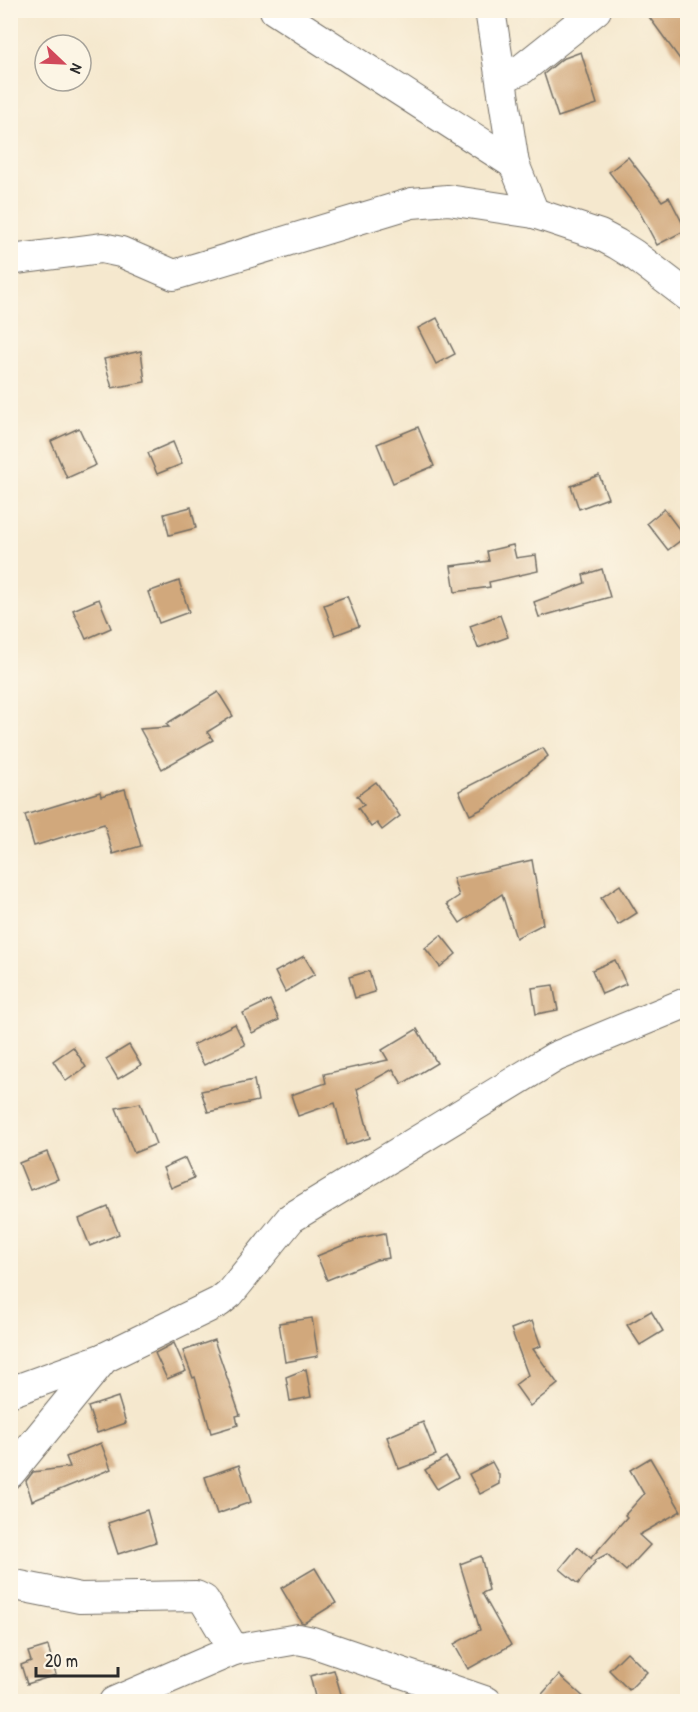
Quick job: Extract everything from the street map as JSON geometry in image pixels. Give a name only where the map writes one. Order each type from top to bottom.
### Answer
[{"type":"street","points":[[275,10],[514,164]]},
{"type":"street","points":[[490,10],[514,164],[534,213]]},
{"type":"street","points":[[502,78],[522,69],[596,10]]},
{"type":"street","points":[[10,260],[102,248],[121,252],[174,275],[412,203],[447,200],[534,213],[600,236],[633,254],[687,296]]},
{"type":"street","points":[[10,1392],[104,1358],[219,1302],[230,1293],[291,1218],[555,1057],[687,1002]]},
{"type":"street","points":[[10,1473],[104,1358]]},
{"type":"street","points":[[10,1584],[80,1598],[196,1596],[204,1600],[234,1650]]},
{"type":"street","points":[[114,1701],[234,1650],[298,1640],[312,1642],[488,1701]]},
{"type":"building","points":[[644,10],[687,10],[687,69]]},
{"type":"building","points":[[581,52],[597,104],[558,117],[544,74],[562,59]]},
{"type":"building","points":[[628,157],[662,201],[669,197],[686,230],[657,245],[639,211],[609,172]]},
{"type":"building","points":[[437,318],[455,354],[436,364],[418,328]]},
{"type":"building","points":[[141,351],[145,382],[112,388],[104,359]]},
{"type":"building","points":[[418,427],[434,466],[393,483],[377,444]]},
{"type":"building","points":[[79,428],[96,465],[67,478],[51,441]]},
{"type":"building","points":[[173,442],[182,464],[157,474],[148,453]]},
{"type":"building","points":[[599,475],[608,498],[579,509],[571,486]]},
{"type":"building","points":[[191,507],[196,528],[169,535],[164,514]]},
{"type":"building","points":[[664,509],[685,537],[668,550],[647,523]]},
{"type":"building","points":[[513,545],[516,558],[536,555],[538,571],[489,582],[490,587],[455,592],[451,566],[489,561],[487,551]]},
{"type":"building","points":[[602,569],[610,597],[539,617],[534,602],[585,583],[583,575]]},
{"type":"building","points":[[179,581],[189,612],[159,623],[148,592]]},
{"type":"building","points":[[347,596],[359,626],[335,635],[324,605]]},
{"type":"building","points":[[99,599],[111,628],[86,639],[73,610]]},
{"type":"building","points":[[500,615],[508,637],[478,648],[470,626]]},
{"type":"building","points":[[218,692],[233,716],[207,732],[213,740],[162,769],[140,729],[169,727],[166,724]]},
{"type":"building","points":[[543,748],[548,756],[486,807],[470,815],[459,791]]},
{"type":"building","points":[[376,782],[400,816],[382,830],[377,823],[371,827],[358,808],[364,805],[357,796]]},
{"type":"building","points":[[125,789],[141,846],[113,854],[104,824],[34,846],[25,815],[100,792],[101,796]]},
{"type":"building","points":[[532,860],[543,924],[516,938],[502,894],[460,923],[447,904],[459,896],[453,878]]},
{"type":"building","points":[[620,885],[637,913],[618,925],[601,898]]},
{"type":"building","points":[[441,935],[456,954],[440,967],[425,948]]},
{"type":"building","points":[[304,956],[315,974],[285,992],[275,972]]},
{"type":"building","points":[[615,960],[626,984],[602,994],[592,970]]},
{"type":"building","points":[[369,971],[375,992],[355,998],[349,977]]},
{"type":"building","points":[[553,985],[558,1010],[536,1014],[532,988]]},
{"type":"building","points":[[270,1000],[279,1020],[252,1033],[243,1013]]},
{"type":"building","points":[[235,1024],[245,1045],[204,1065],[193,1045]]},
{"type":"building","points":[[417,1029],[437,1063],[402,1084],[393,1069],[357,1089],[370,1138],[346,1145],[335,1103],[298,1116],[291,1095],[326,1083],[324,1074],[388,1060],[382,1050]]},
{"type":"building","points":[[129,1045],[141,1065],[118,1079],[106,1059]]},
{"type":"building","points":[[73,1047],[86,1067],[66,1081],[53,1061]]},
{"type":"building","points":[[254,1080],[258,1101],[208,1112],[201,1091]]},
{"type":"building","points":[[140,1103],[156,1144],[134,1153],[116,1108]]},
{"type":"building","points":[[47,1152],[58,1179],[30,1190],[19,1163]]},
{"type":"building","points":[[185,1158],[194,1178],[171,1188],[163,1168]]},
{"type":"building","points":[[108,1207],[119,1234],[90,1246],[79,1219]]},
{"type":"building","points":[[385,1233],[389,1258],[376,1260],[327,1280],[317,1256],[361,1238]]},
{"type":"building","points":[[651,1311],[663,1331],[640,1345],[627,1325]]},
{"type":"building","points":[[312,1318],[318,1356],[285,1362],[279,1323]]},
{"type":"building","points":[[532,1321],[541,1346],[533,1349],[558,1384],[530,1406],[515,1385],[528,1375],[511,1329]]},
{"type":"building","points":[[214,1340],[240,1415],[236,1416],[238,1425],[211,1433],[195,1377],[193,1378],[183,1351]]},
{"type":"building","points":[[174,1343],[186,1371],[167,1379],[155,1353]]},
{"type":"building","points":[[306,1369],[311,1397],[290,1401],[286,1377]]},
{"type":"building","points":[[118,1397],[126,1423],[97,1433],[88,1407]]},
{"type":"building","points":[[423,1422],[436,1455],[399,1469],[387,1437]]},
{"type":"building","points":[[101,1443],[111,1469],[32,1501],[26,1481],[33,1472],[70,1467],[66,1457]]},
{"type":"building","points":[[446,1457],[458,1477],[437,1489],[425,1470]]},
{"type":"building","points":[[650,1458],[681,1511],[639,1535],[650,1545],[626,1571],[607,1554],[594,1561],[578,1584],[560,1569],[578,1547],[592,1559],[627,1517],[625,1515],[644,1494],[630,1470]]},
{"type":"building","points":[[492,1462],[499,1475],[499,1484],[480,1494],[469,1474]]},
{"type":"building","points":[[239,1465],[251,1502],[217,1514],[205,1477]]},
{"type":"building","points":[[147,1510],[156,1542],[118,1554],[108,1523]]},
{"type":"building","points":[[481,1556],[489,1590],[482,1593],[511,1645],[468,1669],[454,1644],[480,1630],[460,1564]]},
{"type":"building","points":[[315,1568],[336,1603],[304,1623],[301,1622],[281,1588]]},
{"type":"building","points":[[48,1646],[56,1675],[27,1684],[21,1665],[31,1661],[28,1652]]},
{"type":"building","points":[[627,1652],[647,1672],[629,1690],[609,1670]]},
{"type":"building","points":[[334,1670],[343,1701],[316,1701],[310,1676]]},
{"type":"building","points":[[559,1675],[588,1701],[536,1701]]}]
